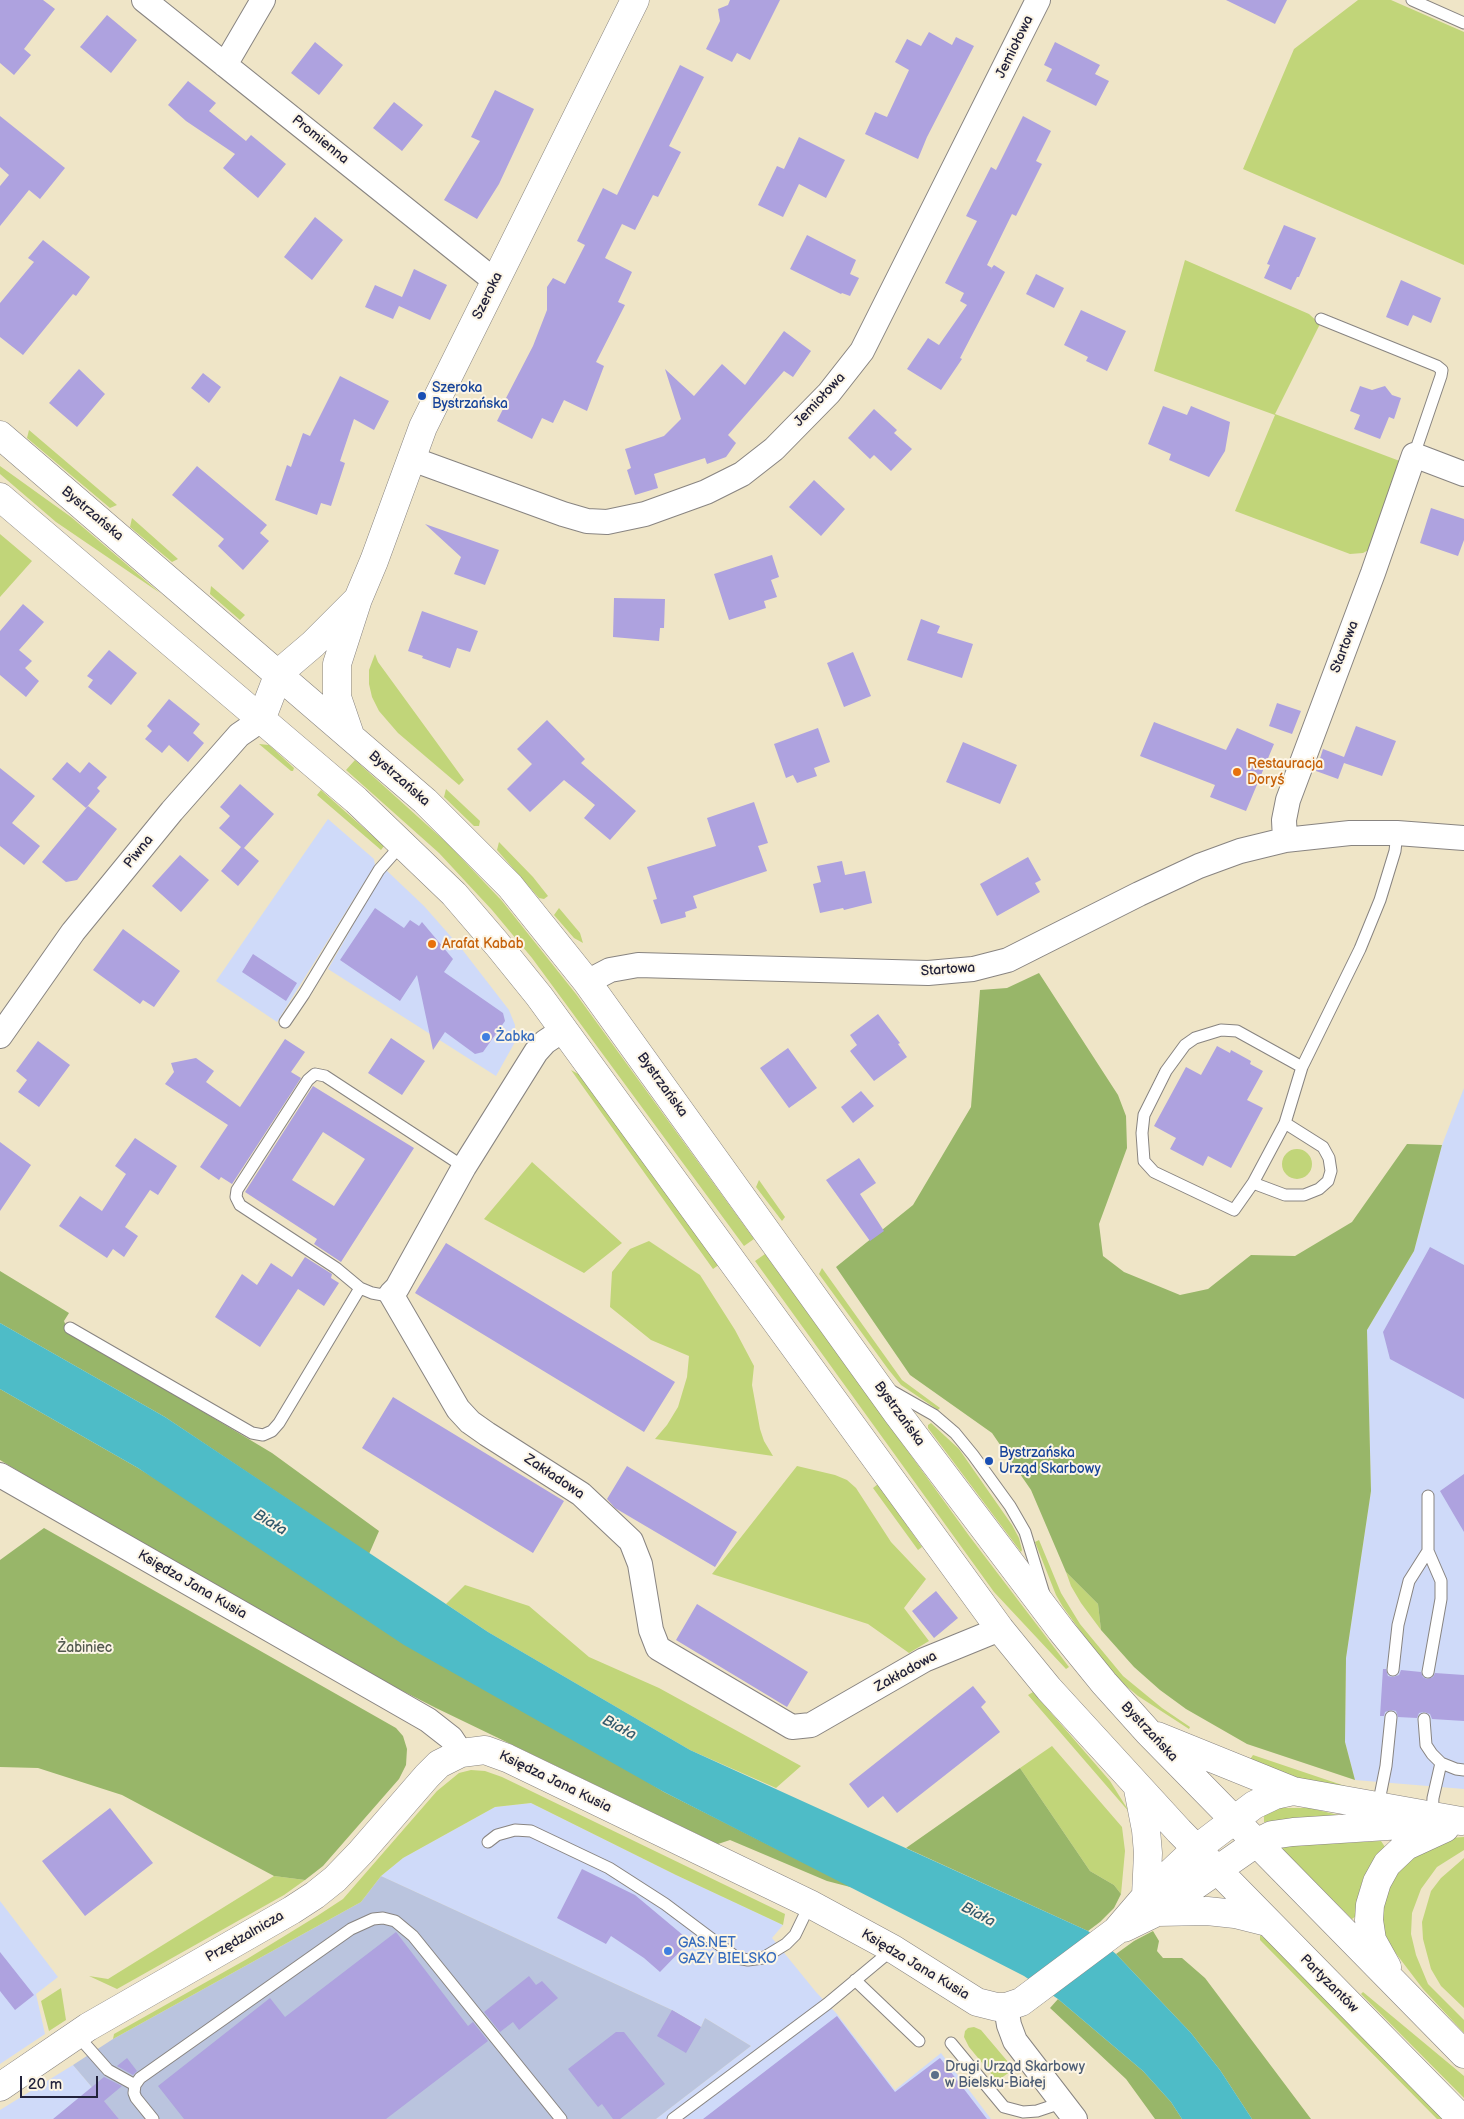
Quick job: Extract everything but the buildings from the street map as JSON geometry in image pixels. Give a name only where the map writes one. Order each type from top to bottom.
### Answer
[{"type":"main road","name":"Szeroka","points":[[350,736],[337,697],[337,664],[358,599],[412,458],[424,428],[495,281],[635,0]]},
{"type":"main road","name":"Bystrzańska","points":[[0,435],[425,800],[486,861],[542,924],[587,982],[875,1381],[1051,1617],[1104,1683],[1148,1732],[1234,1819]]},
{"type":"main road","points":[[0,497],[356,800],[454,894],[497,944],[564,1030],[1000,1629],[1049,1689],[1138,1789],[1196,1849]]},
{"type":"main road","name":"Szeroka","points":[[279,673],[313,644],[358,599]]},
{"type":"main road","name":"Szeroka","points":[[261,720],[307,698],[337,664]]},
{"type":"main road","points":[[261,720],[279,673]]},
{"type":"main road","points":[[1148,1732],[1292,1791],[1463,1821]]},
{"type":"main road","name":"Księdza Jana Kusia","points":[[461,1752],[485,1750],[496,1753],[810,1904],[893,1949],[976,2002],[987,2006],[1006,2007]]},
{"type":"main road","name":"Przędzalnicza","points":[[0,2087],[78,2035],[315,1895],[335,1879],[361,1852],[439,1764],[461,1752]]},
{"type":"main road","points":[[1138,1789],[1146,1830],[1152,1904]]},
{"type":"main road","points":[[1152,1904],[1196,1849],[1254,1805],[1275,1795],[1292,1791]]},
{"type":"main road","points":[[1234,1819],[1408,1999],[1464,2054]]},
{"type":"main road","points":[[1006,2007],[1021,2002],[1152,1904],[1217,1870],[1256,1842],[1272,1835],[1463,1821]]},
{"type":"main road","points":[[1408,1999],[1380,1956],[1372,1940],[1369,1920],[1373,1892],[1387,1864],[1406,1846],[1463,1821]]},
{"type":"main road","name":"Partyzantów","points":[[1196,1849],[1462,2119]]},
{"type":"main road","points":[[1152,1904],[1235,1914],[1267,1922]]},
{"type":"street","name":"Promienna","points":[[144,0],[495,281]]},
{"type":"street","points":[[225,65],[263,0]]},
{"type":"street","name":"Jemiołowa","points":[[412,458],[563,514],[587,521],[607,522],[627,519],[706,492],[742,474],[781,442],[829,393],[862,351],[1038,0]]},
{"type":"street","points":[[1414,455],[1464,474]]},
{"type":"street","name":"Startowa","points":[[1285,840],[1284,820],[1288,800],[1373,573],[1414,455]]},
{"type":"street","name":"Piwna","points":[[0,1036],[73,932],[166,819],[239,736],[261,720]]},
{"type":"street","name":"Startowa","points":[[587,982],[610,970],[638,965],[928,973],[973,969],[1008,960],[1199,866],[1240,851],[1285,840],[1350,833],[1397,833],[1464,838]]},
{"type":"street","points":[[392,1294],[464,1167],[536,1052],[545,1042],[564,1030]]},
{"type":"street","name":"Zakładowa","points":[[392,1294],[458,1409],[470,1422],[581,1494],[631,1541],[640,1564],[651,1630],[658,1648],[785,1723],[792,1726],[811,1725],[924,1660],[1000,1629]]},
{"type":"street","name":"Księdza Jana Kusia","points":[[0,1475],[428,1720],[452,1738],[461,1752]]},
{"type":"street","points":[[1006,2007],[1014,2041],[1068,2111]]},
{"type":"lane","points":[[1412,0],[1464,23]]},
{"type":"lane","points":[[1322,319],[1437,366],[1442,370],[1414,455]]},
{"type":"lane","points":[[1302,1067],[1237,1031],[1221,1030],[1206,1034],[1185,1044],[1166,1071],[1144,1115],[1142,1152],[1144,1161],[1154,1172],[1234,1210],[1253,1182],[1284,1123],[1302,1067],[1363,941],[1380,900],[1394,851],[1397,833]]},
{"type":"lane","points":[[285,1022],[304,994],[378,870],[402,844]]},
{"type":"lane","points":[[392,1294],[372,1293],[360,1288],[336,1268],[240,1205],[236,1198],[237,1190],[308,1080],[315,1074],[325,1076],[464,1167]]},
{"type":"lane","points":[[1253,1182],[1284,1195],[1304,1196],[1319,1189],[1328,1181],[1331,1171],[1329,1158],[1323,1147],[1284,1123]]},
{"type":"lane","points":[[70,1328],[252,1433],[262,1434],[272,1431],[279,1423],[360,1288]]},
{"type":"lane","points":[[1428,1496],[1428,1551],[1440,1581],[1441,1599],[1428,1672]]},
{"type":"lane","points":[[1393,1670],[1398,1625],[1409,1581],[1428,1551]]},
{"type":"lane","points":[[1378,1806],[1386,1766],[1391,1717]]},
{"type":"lane","points":[[1424,1718],[1426,1745],[1441,1763],[1464,1770]]},
{"type":"lane","points":[[1432,1815],[1433,1798],[1441,1763]]},
{"type":"lane","points":[[488,1842],[497,1835],[515,1830],[531,1831],[609,1868],[665,1904],[737,1958],[748,1960],[763,1958],[786,1944],[795,1935],[810,1904]]},
{"type":"lane","points":[[153,2119],[136,2098],[135,2085],[140,2078],[351,1930],[373,1919],[383,1918],[395,1921],[413,1936],[561,2119]]},
{"type":"lane","points":[[673,2119],[827,2004],[893,1949]]},
{"type":"lane","points":[[855,1980],[919,2041]]},
{"type":"lane","points":[[78,2035],[108,2070],[135,2085]]},
{"type":"lane","points":[[951,2043],[1004,2107],[1023,2112],[1068,2111]]},
{"type":"shaded area","points":[[328,819],[374,859],[375,865],[277,1022],[216,981]]},
{"type":"shaded area","points":[[385,869],[424,906],[461,948],[509,1010],[515,1025],[515,1042],[496,1076],[328,969]]},
{"type":"shaded area","points":[[1464,1088],[1464,1789],[1355,1780],[1345,1742],[1346,1658],[1371,1491],[1367,1330],[1414,1251],[1442,1145]]},
{"type":"shaded area","points":[[531,1803],[676,1875],[783,1925],[772,1938],[816,1992],[837,2014],[895,2090],[941,2053],[991,2119],[656,2119],[751,2046],[705,2018],[701,2027],[672,2010],[381,1876],[403,1858],[495,1807]]},
{"type":"shaded area","points":[[381,1876],[672,2010],[701,2027],[705,2018],[751,2046],[656,2119],[119,2119],[73,2065],[113,2039],[361,1902]]},
{"type":"shaded area","points":[[0,1901],[58,1977],[36,1994],[45,2034],[0,2064]]},
{"type":"shaded area","points":[[73,2065],[119,2119],[0,2119],[0,2110]]},
{"type":"green space","points":[[1358,0],[1391,0],[1464,32],[1464,265],[1243,169],[1294,49]]},
{"type":"green space","points":[[1185,260],[1309,314],[1320,324],[1275,414],[1405,463],[1374,547],[1363,553],[1350,554],[1235,511],[1275,415],[1154,371]]},
{"type":"green space","points":[[29,430],[117,505],[110,508],[27,438]]},
{"type":"green space","points":[[0,466],[71,517],[160,593],[56,522],[0,474]]},
{"type":"green space","points":[[132,518],[178,559],[172,562],[130,527]]},
{"type":"green space","points":[[0,534],[32,561],[0,597]]},
{"type":"green space","points":[[211,586],[245,615],[240,620],[210,594]]},
{"type":"green space","points":[[375,654],[378,662],[464,780],[459,785],[398,733],[379,711],[372,697],[369,684],[369,670]]},
{"type":"green space","points":[[259,744],[269,745],[294,768],[293,771],[291,771]]},
{"type":"green space","points":[[355,760],[448,844],[502,901],[576,994],[754,1239],[744,1246],[532,958],[492,910],[439,853],[346,770]]},
{"type":"green space","points":[[446,789],[480,821],[479,826],[474,826],[444,797]]},
{"type":"green space","points":[[321,790],[384,846],[381,850],[317,795]]},
{"type":"green space","points":[[499,842],[533,877],[548,896],[544,899],[539,898],[497,850]]},
{"type":"green space","points":[[559,908],[580,933],[583,943],[574,938],[554,915]]},
{"type":"green space","points":[[1039,973],[1118,1095],[1126,1116],[1127,1148],[1099,1224],[1103,1256],[1124,1272],[1180,1295],[1208,1289],[1251,1255],[1295,1256],[1352,1222],[1407,1144],[1442,1145],[1414,1251],[1367,1330],[1371,1491],[1346,1658],[1345,1742],[1355,1780],[1247,1744],[1186,1709],[1160,1690],[1134,1667],[1101,1630],[1098,1604],[1066,1572],[1031,1490],[992,1433],[910,1375],[836,1267],[913,1205],[971,1107],[980,990],[1007,988]]},
{"type":"green space","points":[[571,1070],[580,1075],[720,1264],[713,1269]]},
{"type":"green space","points":[[1297,1149],[1308,1153],[1312,1164],[1308,1175],[1297,1179],[1286,1175],[1282,1164],[1286,1153]]},
{"type":"green space","points":[[532,1162],[622,1243],[584,1273],[484,1219]]},
{"type":"green space","points":[[759,1180],[785,1217],[782,1221],[756,1187]]},
{"type":"green space","points":[[649,1241],[700,1275],[735,1330],[754,1366],[752,1385],[760,1429],[764,1441],[773,1456],[655,1439],[667,1425],[678,1407],[687,1377],[689,1356],[651,1340],[610,1307],[612,1272],[630,1249]]},
{"type":"green space","points":[[765,1254],[970,1537],[1069,1667],[1066,1669],[994,1592],[755,1261]]},
{"type":"green space","points":[[822,1268],[902,1380],[940,1408],[938,1410],[901,1385],[819,1274]]},
{"type":"green space","points":[[0,1271],[69,1313],[64,1321],[68,1331],[272,1453],[379,1531],[369,1554],[165,1417],[0,1323]]},
{"type":"green space","points":[[0,1389],[138,1468],[664,1792],[854,1888],[827,1881],[730,1840],[718,1844],[436,1708],[342,1660],[55,1493],[0,1460]]},
{"type":"green space","points":[[931,1423],[959,1449],[1012,1525],[1019,1538],[1021,1552],[928,1428],[928,1425]]},
{"type":"green space","points":[[797,1466],[835,1475],[847,1480],[856,1488],[891,1542],[926,1579],[904,1608],[929,1641],[909,1653],[868,1624],[712,1574]]},
{"type":"green space","points":[[878,1484],[922,1547],[918,1550],[873,1488]]},
{"type":"green space","name":"Żabiniec","points":[[44,1528],[396,1728],[403,1736],[407,1749],[406,1765],[399,1779],[323,1866],[305,1880],[274,1876],[122,1795],[38,1768],[0,1767],[0,1560]]},
{"type":"green space","points":[[1039,1540],[1061,1593],[1080,1624],[1123,1676],[1162,1708],[1190,1727],[1189,1729],[1138,1696],[1119,1680],[1095,1651],[1056,1595],[1035,1542]]},
{"type":"green space","points":[[1066,1572],[1098,1604],[1101,1630],[1081,1603],[1071,1586]]},
{"type":"green space","points":[[465,1585],[529,1606],[589,1657],[659,1688],[801,1766],[776,1788],[690,1750],[488,1632],[446,1604]]},
{"type":"green space","points":[[1033,1692],[1110,1781],[1130,1813],[1028,1695]]},
{"type":"green space","points":[[1052,1746],[1122,1827],[1125,1851],[1121,1894],[1114,1885],[1090,1871],[1020,1768]]},
{"type":"green space","points":[[1253,1755],[1345,1786],[1335,1788],[1304,1783],[1249,1761]]},
{"type":"green space","points":[[1020,1768],[1090,1871],[1114,1885],[1121,1894],[1114,1908],[1088,1931],[906,1848]]},
{"type":"green space","points":[[471,1770],[485,1771],[502,1777],[785,1914],[783,1925],[676,1875],[531,1803],[495,1807],[403,1858],[381,1876],[361,1902],[113,2039],[114,2034],[247,1959],[343,1899],[437,1791],[459,1773]]},
{"type":"green space","points":[[1281,1808],[1310,1808],[1342,1816],[1264,1822],[1264,1815],[1269,1811]]},
{"type":"green space","points":[[1464,1837],[1464,1850],[1437,1867],[1421,1889],[1412,1913],[1411,1934],[1416,1955],[1428,1984],[1464,2020],[1464,2033],[1423,1989],[1391,1947],[1382,1928],[1383,1897],[1405,1862],[1450,1838]]},
{"type":"green space","points":[[1381,1841],[1385,1847],[1371,1864],[1363,1879],[1356,1904],[1356,1916],[1352,1919],[1282,1849],[1284,1846]]},
{"type":"green space","points":[[1464,1858],[1464,2008],[1441,1986],[1431,1969],[1423,1939],[1422,1922],[1431,1891],[1441,1878]]},
{"type":"green space","points":[[274,1876],[305,1880],[284,1895],[117,1989],[89,1976],[108,1979]]},
{"type":"green space","points":[[1153,1931],[1159,1941],[1157,1951],[1163,1958],[1182,1958],[1205,1978],[1311,2119],[1252,2119],[1220,2070],[1191,2033],[1116,1954],[1134,1941]]},
{"type":"green space","points":[[1260,1935],[1444,2119],[1437,2119],[1260,1940]]},
{"type":"green space","points":[[61,1988],[66,2020],[49,2031],[41,2001]]},
{"type":"green space","points":[[1363,1992],[1464,2076],[1464,2098],[1361,1994]]},
{"type":"green space","points":[[1058,1999],[1143,2071],[1171,2102],[1182,2119],[1155,2119],[1126,2079],[1050,2008]]},
{"type":"green space","points":[[974,2027],[981,2030],[1014,2069],[997,2081],[969,2047],[964,2037],[965,2031],[968,2028]]},
{"type":"water","name":"Biała","points":[[0,1323],[165,1417],[488,1632],[690,1750],[1088,1931],[1116,1954],[1191,2033],[1220,2070],[1252,2119],[1182,2119],[1171,2102],[1143,2071],[1058,1999],[1024,1976],[664,1792],[404,1645],[138,1468],[0,1389]]},
{"type":"place","name":"Szeroka Bystrzańska","points":[[422,396]]},
{"type":"place","name":"Restauracja Doryś","points":[[1237,772]]},
{"type":"place","name":"Arafat Kabab","points":[[432,944]]},
{"type":"place","name":"Żabka","points":[[486,1037]]},
{"type":"place","name":"Bystrzańska Urząd Skarbowy","points":[[989,1461]]},
{"type":"place","name":"GAS.NET GAZY BIELSKO","points":[[668,1951]]},
{"type":"place","name":"Drugi Urząd Skarbowy w Bielsku-Białej","points":[[935,2075]]}]
